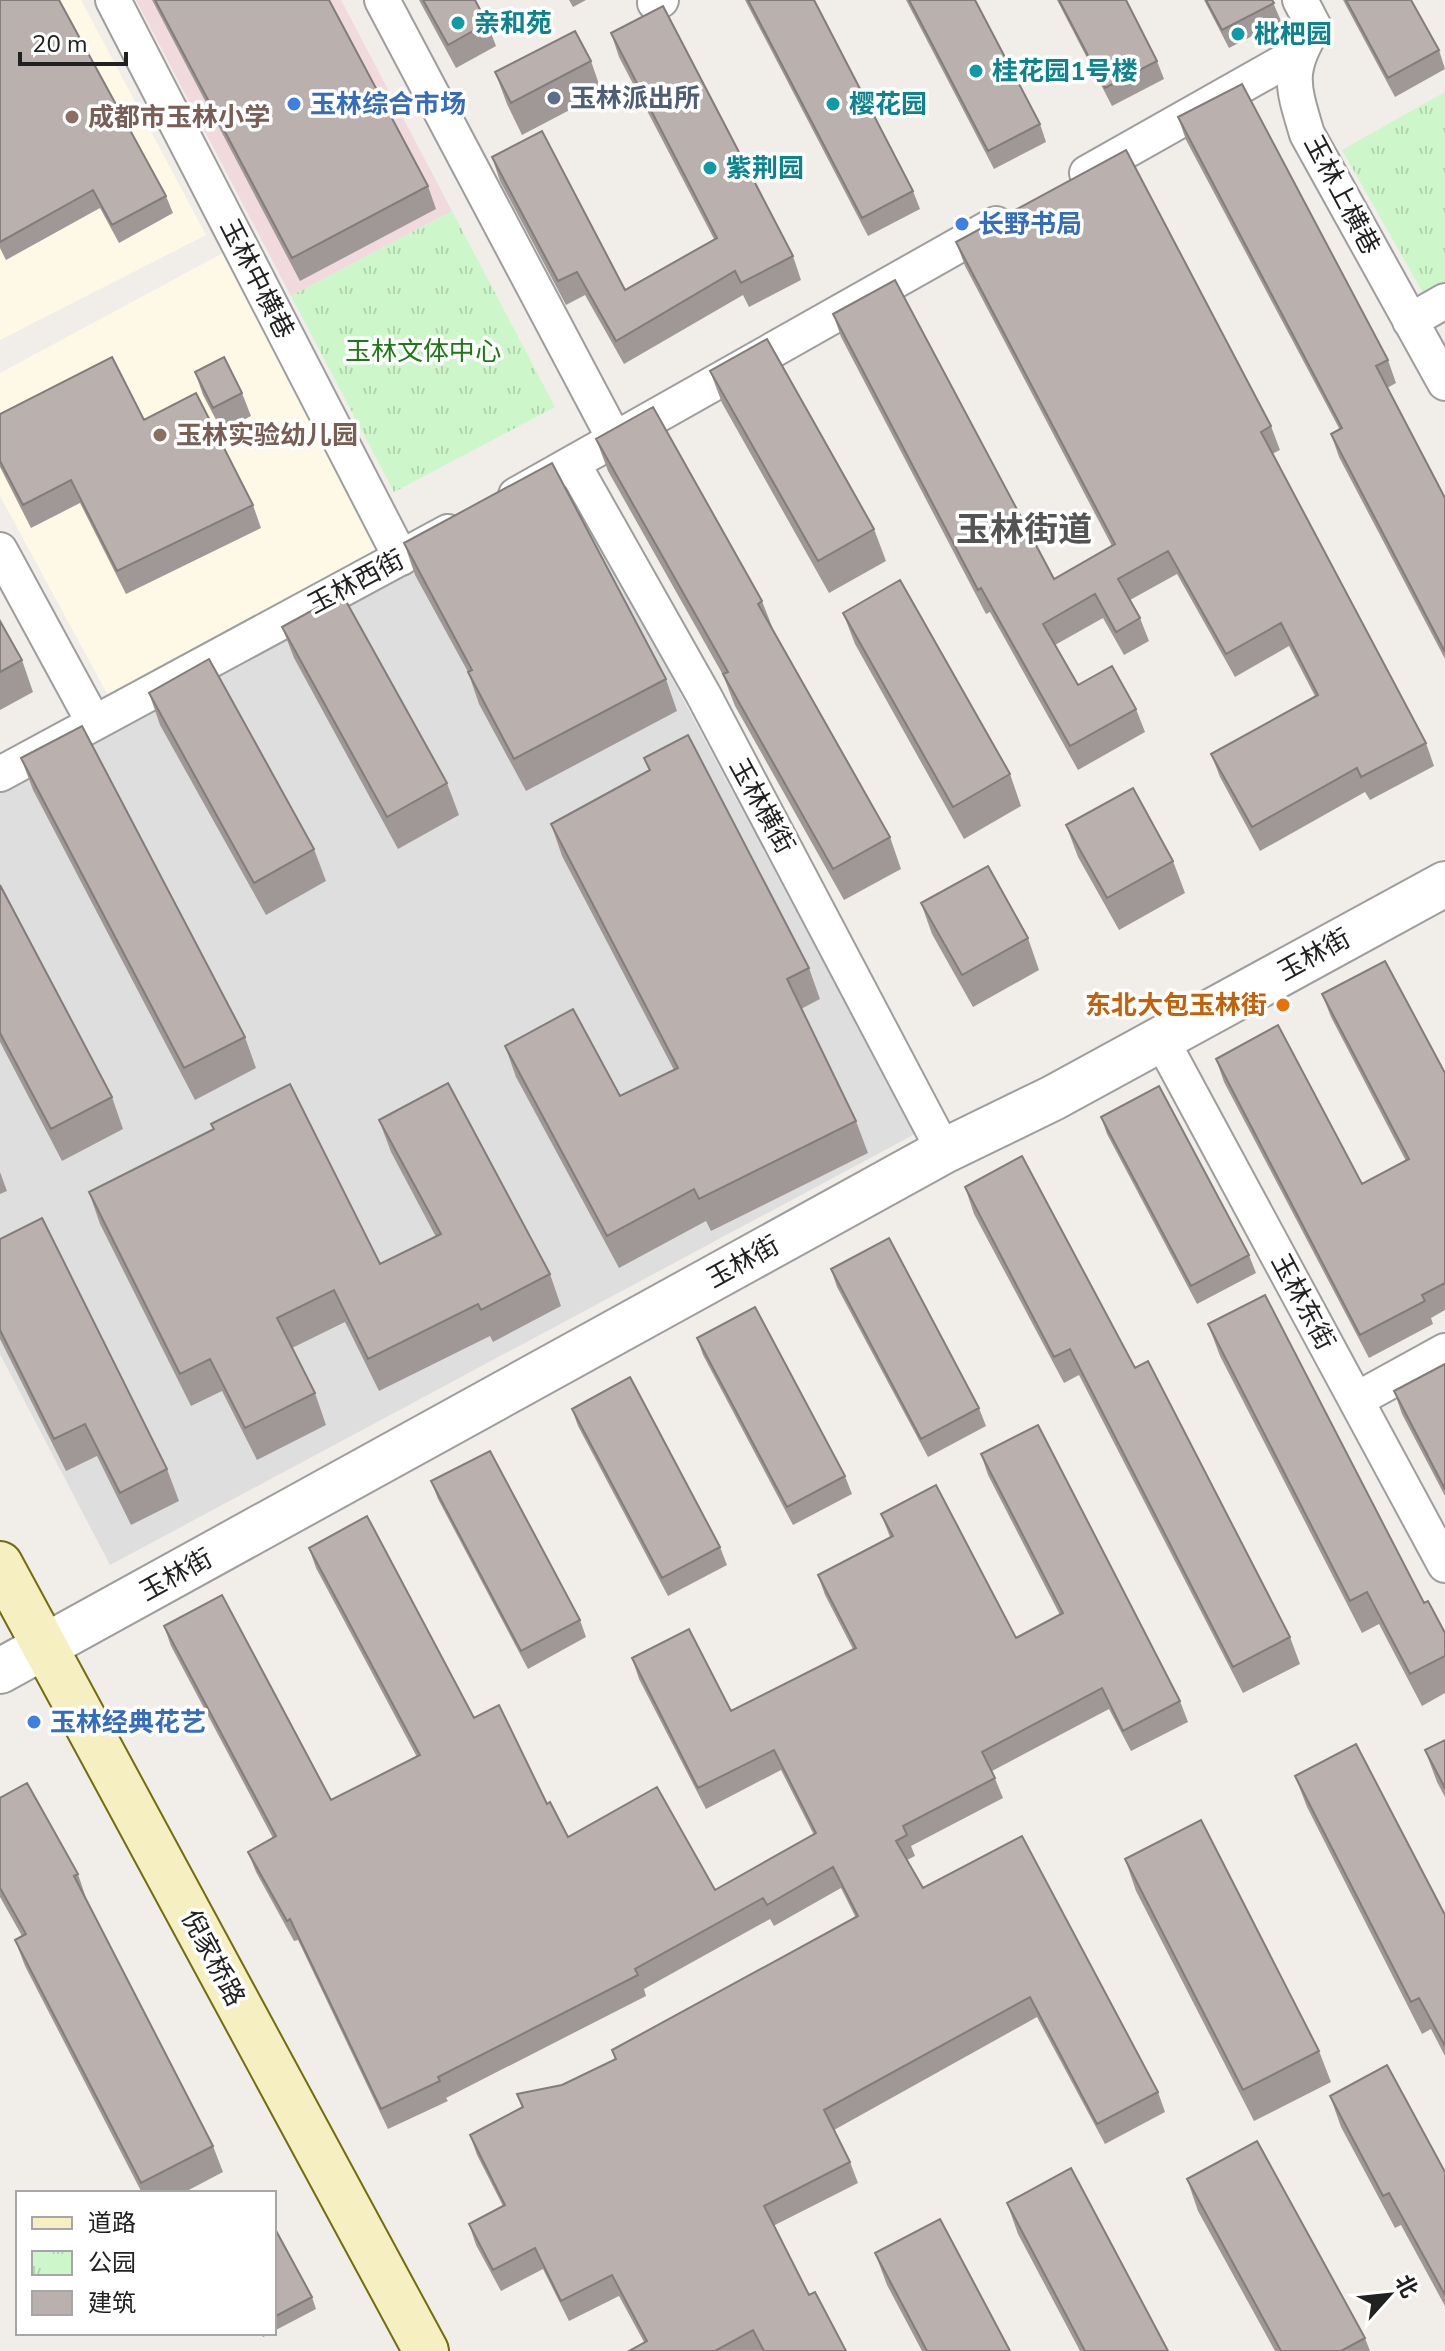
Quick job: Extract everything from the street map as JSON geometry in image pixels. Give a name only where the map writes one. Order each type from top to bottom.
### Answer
[{"type":"main road","name":"倪家桥路","points":[[0,1564],[426,2351]]},
{"type":"street","name":"玉林中横巷","points":[[113,0],[401,558]]},
{"type":"street","points":[[382,0],[615,440]]},
{"type":"street","name":"玉林上横巷","points":[[1300,0],[1314,27],[1296,55],[1295,95],[1307,134],[1445,383]]},
{"type":"street","points":[[1065,185],[1296,55]]},
{"type":"street","name":"玉林西街","points":[[0,774],[573,464],[1024,208]]},
{"type":"street","points":[[1410,321],[1445,301]]},
{"type":"street","name":"玉林横街","points":[[573,464],[703,694],[944,1151]]},
{"type":"street","points":[[0,550],[94,723]]},
{"type":"street","name":"玉林街","points":[[0,1671],[944,1151],[1161,1039],[1445,884]]},
{"type":"street","name":"玉林东街","points":[[1161,1039],[1445,1565]]},
{"type":"street","points":[[1356,1400],[1445,1351]]},
{"type":"shaded area","name":"成都市玉林小学","points":[[0,0],[81,0],[206,235],[0,340]]},
{"type":"shaded area","name":"玉林综合市场","points":[[136,0],[341,0],[452,211],[291,296]]},
{"type":"shaded area","name":"玉林实验幼儿园","points":[[223,253],[381,549],[110,699],[0,496],[0,373]]},
{"type":"shaded area","points":[[567,482],[915,1134],[110,1565],[0,1354],[0,787]]},
{"type":"green space","points":[[1445,92],[1445,290],[1427,300],[1342,150]]},
{"type":"green space","name":"玉林文体中心","points":[[452,211],[555,407],[394,492],[291,296]]},
{"type":"building","points":[[0,0],[59,0],[166,196],[112,225],[93,190],[0,242]]},
{"type":"building","name":"玉林综合市场","points":[[155,0],[329,0],[428,186],[292,258]]},
{"type":"building","points":[[423,0],[475,0],[487,23],[448,45]]},
{"type":"building","name":"樱花园","points":[[748,0],[814,0],[913,191],[862,218]]},
{"type":"building","name":"桂花园1号楼","points":[[909,0],[975,0],[1040,124],[988,151]]},
{"type":"building","points":[[1059,0],[1126,0],[1157,61],[1105,88]]},
{"type":"building","points":[[1206,0],[1272,0],[1274,3],[1222,30]]},
{"type":"building","points":[[1346,0],[1411,0],[1439,50],[1388,78]]},
{"type":"building","points":[[663,6],[793,256],[741,283],[735,271],[616,341],[577,272],[558,281],[492,157],[542,131],[625,290],[717,238],[611,33]]},
{"type":"building","points":[[575,31],[591,61],[511,103],[495,72]]},
{"type":"building","points":[[1242,84],[1388,360],[1376,366],[1445,498],[1445,652],[1331,434],[1342,428],[1178,117]]},
{"type":"building","points":[[1126,150],[1271,426],[1261,432],[1426,743],[1361,777],[1357,768],[1252,827],[1211,754],[1318,695],[1281,623],[1226,654],[1168,551],[1118,579],[1140,618],[1116,632],[1095,594],[1043,624],[1078,685],[1112,666],[1136,709],[1070,746],[981,588],[978,590],[833,314],[895,280],[1054,579],[1115,544],[956,242]]},
{"type":"building","points":[[767,339],[874,529],[818,561],[710,371]]},
{"type":"building","points":[[112,357],[144,420],[196,393],[253,505],[117,571],[71,480],[23,505],[0,461],[0,414]]},
{"type":"building","points":[[224,357],[242,393],[213,408],[195,372]]},
{"type":"building","points":[[653,407],[762,601],[758,604],[890,837],[833,869],[723,674],[728,672],[596,439]]},
{"type":"building","points":[[552,463],[666,679],[514,759],[468,672],[472,670],[404,543]]},
{"type":"building","points":[[900,580],[1010,774],[953,807],[843,613]]},
{"type":"building","points":[[342,594],[447,783],[387,817],[282,627]]},
{"type":"building","points":[[0,621],[22,660],[0,672]]},
{"type":"building","points":[[209,659],[314,849],[254,883],[149,693]]},
{"type":"building","points":[[82,726],[245,1037],[184,1068],[21,758]]},
{"type":"building","points":[[688,735],[809,968],[787,979],[856,1121],[699,1199],[694,1189],[607,1236],[505,1046],[573,1009],[620,1096],[678,1068],[551,824],[650,770],[644,758]]},
{"type":"building","points":[[1133,788],[1173,861],[1107,898],[1066,825]]},
{"type":"building","points":[[988,866],[1028,938],[962,975],[921,903]]},
{"type":"building","points":[[0,885],[112,1097],[51,1129],[0,1033]]},
{"type":"building","points":[[1385,961],[1445,1073],[1445,1283],[1422,1295],[1425,1301],[1360,1335],[1216,1059],[1278,1025],[1362,1184],[1409,1159],[1322,994]]},
{"type":"building","points":[[448,1083],[550,1274],[481,1310],[478,1304],[368,1359],[334,1290],[277,1318],[315,1393],[245,1428],[210,1359],[180,1374],[89,1192],[214,1129],[211,1124],[290,1084],[380,1264],[441,1234],[379,1120]]},
{"type":"building","points":[[1159,1086],[1249,1255],[1191,1286],[1101,1117]]},
{"type":"building","points":[[1022,1156],[1135,1368],[1148,1361],[1290,1637],[1233,1667],[1070,1349],[1054,1357],[965,1187]]},
{"type":"building","points":[[42,1218],[167,1469],[120,1493],[85,1424],[54,1439],[0,1330],[0,1239]]},
{"type":"building","points":[[889,1238],[979,1408],[921,1439],[831,1269]]},
{"type":"building","points":[[1265,1295],[1424,1603],[1428,1601],[1445,1633],[1445,1656],[1410,1674],[1367,1592],[1350,1601],[1208,1324]]},
{"type":"building","points":[[755,1307],[845,1476],[787,1507],[697,1338]]},
{"type":"building","points":[[1445,1364],[1445,1489],[1394,1391]]},
{"type":"building","points":[[630,1377],[720,1547],[662,1578],[572,1409]]},
{"type":"building","points":[[1038,1425],[1180,1701],[1123,1731],[1102,1688],[982,1752],[995,1778],[903,1826],[907,1835],[896,1841],[923,1888],[1022,1836],[1158,2092],[1097,2124],[1030,1997],[824,2110],[850,2162],[764,2206],[809,2295],[815,2292],[846,2351],[764,2351],[753,2330],[715,2351],[629,2351],[647,2341],[612,2275],[561,2301],[535,2248],[493,2270],[469,2224],[505,2205],[470,2135],[523,2107],[517,2094],[562,2085],[616,2059],[612,2050],[858,1916],[833,1867],[767,1905],[763,1898],[635,1969],[638,1975],[438,2077],[440,2081],[381,2109],[290,1919],[287,1921],[248,1852],[276,1836],[164,1626],[222,1595],[331,1800],[420,1755],[309,1548],[367,1516],[474,1718],[499,1705],[547,1804],[550,1802],[568,1837],[657,1787],[715,1890],[816,1833],[774,1750],[698,1788],[632,1658],[689,1629],[731,1711],[856,1648],[818,1575],[893,1536],[881,1514],[936,1485],[1016,1638],[1063,1613],[981,1454]]},
{"type":"building","points":[[490,1451],[580,1620],[521,1651],[431,1481]]},
{"type":"building","points":[[1445,1740],[1445,1788],[1425,1750]]},
{"type":"building","points":[[1356,1744],[1445,1915],[1445,2046],[1419,1998],[1411,2002],[1295,1776]]},
{"type":"building","points":[[27,1783],[78,1874],[74,1876],[213,2146],[141,2183],[15,1940],[26,1934],[0,1888],[0,1798]]},
{"type":"building","points":[[1201,1820],[1319,2051],[1243,2090],[1125,1859]]},
{"type":"building","points":[[1387,2065],[1445,2172],[1445,2295],[1389,2193],[1383,2196],[1330,2096]]},
{"type":"building","points":[[1257,2141],[1365,2338],[1341,2351],[1281,2351],[1187,2179]]},
{"type":"building","points":[[1071,2168],[1168,2351],[1085,2351],[1007,2203]]},
{"type":"building","points":[[940,2219],[1010,2351],[927,2351],[875,2253]]},
{"type":"building","points":[[276,2231],[312,2297],[276,2316]]},
{"type":"place","name":"亲和苑","points":[[458,23]]},
{"type":"place","name":"枇杷园","points":[[1238,34]]},
{"type":"place","name":"桂花园1号楼","points":[[976,71]]},
{"type":"place","name":"玉林派出所","points":[[554,98]]},
{"type":"place","name":"玉林综合市场","points":[[294,104]]},
{"type":"place","name":"樱花园","points":[[833,104]]},
{"type":"place","name":"成都市玉林小学","points":[[72,117]]},
{"type":"place","name":"紫荆园","points":[[710,168]]},
{"type":"place","name":"长野书局","points":[[962,224]]},
{"type":"place","name":"玉林实验幼儿园","points":[[160,435]]},
{"type":"place","name":"东北大包玉林街","points":[[1283,1005]]},
{"type":"place","name":"玉林经典花艺","points":[[34,1722]]},
{"type":"district","name":"玉林街道","points":[[1024,530]]}]
